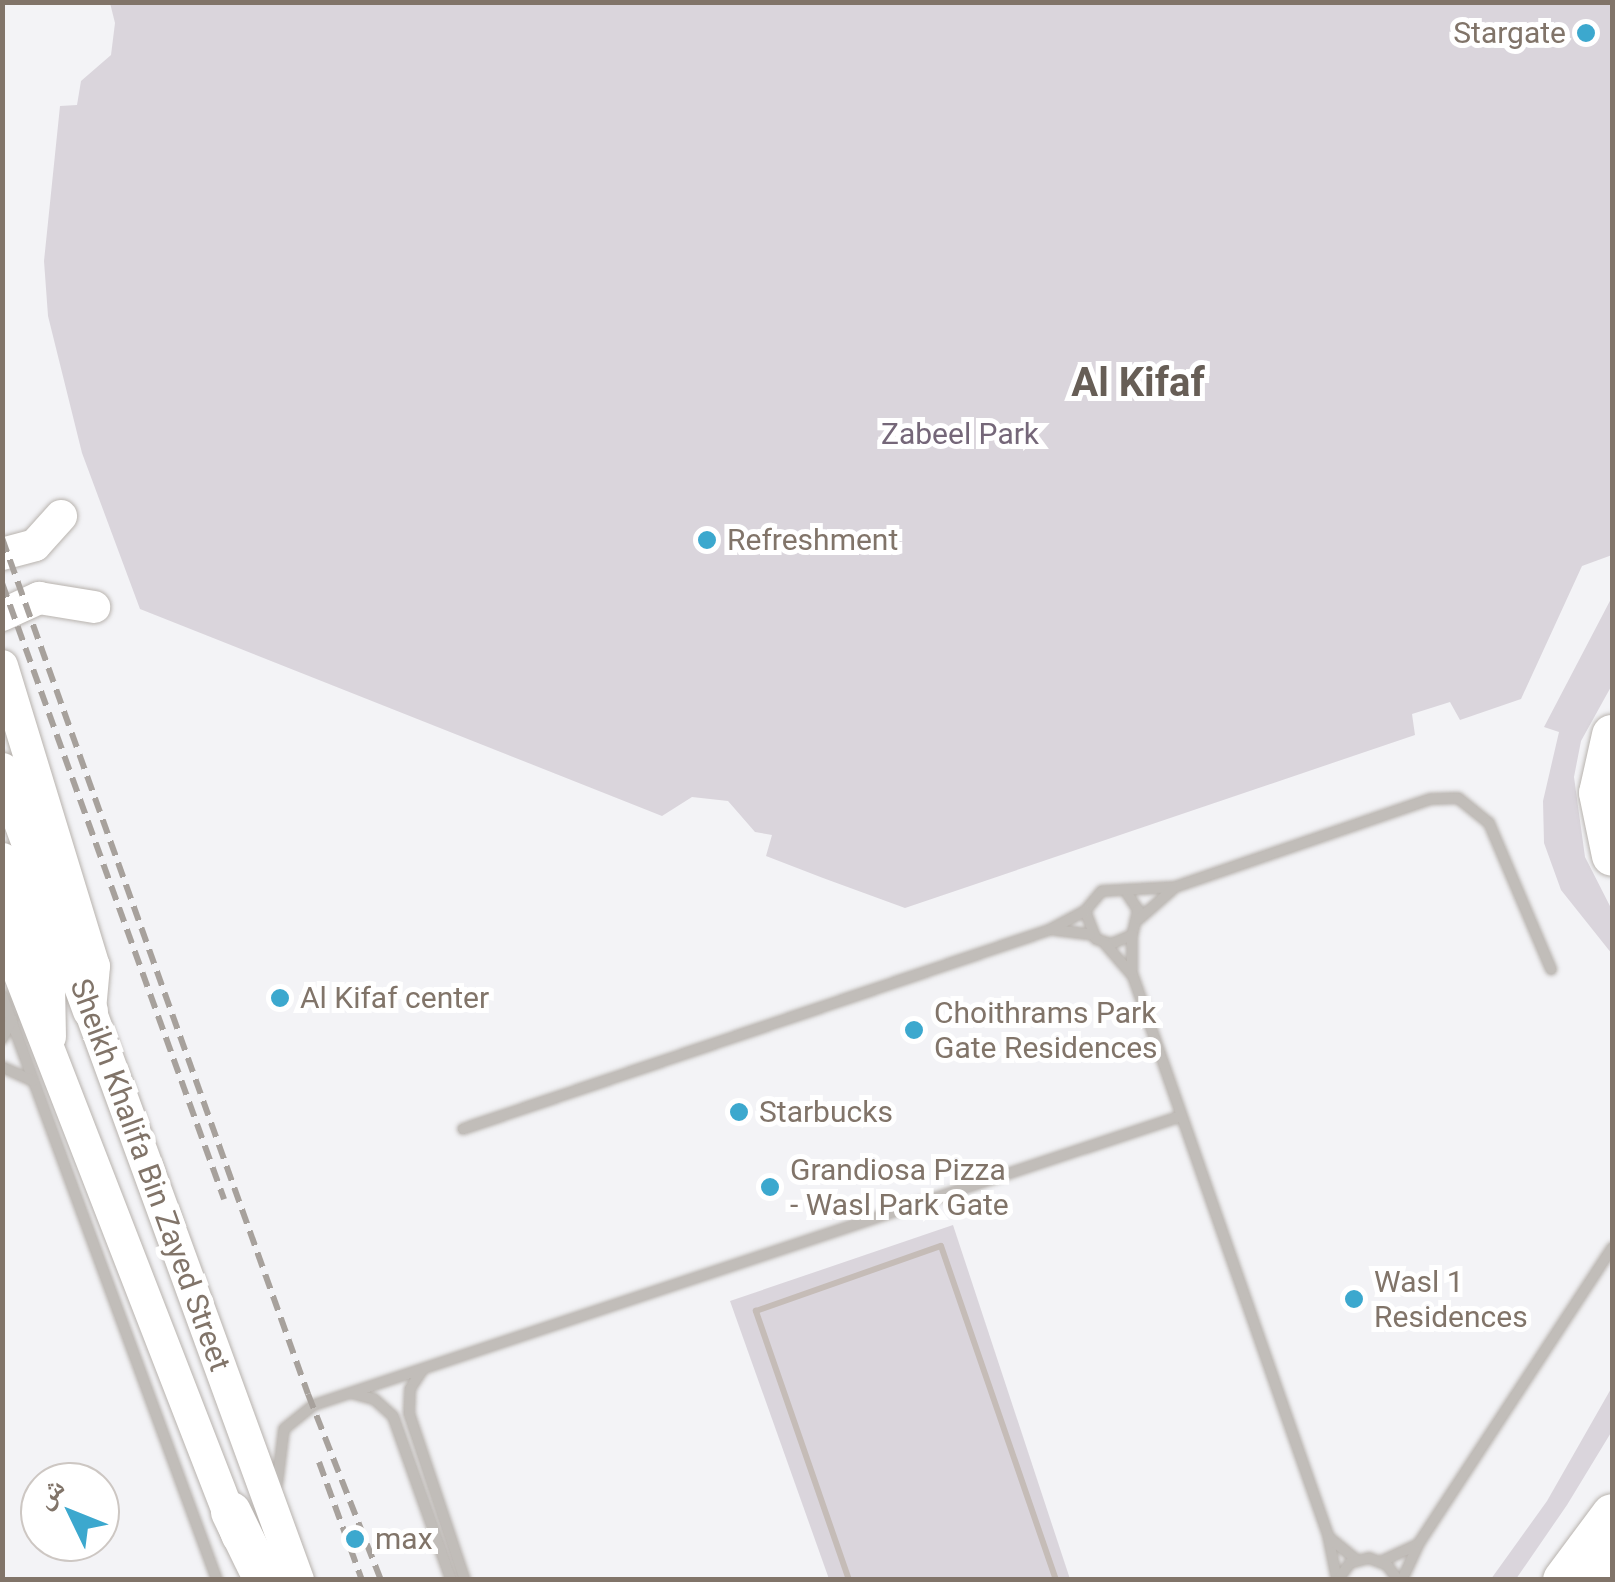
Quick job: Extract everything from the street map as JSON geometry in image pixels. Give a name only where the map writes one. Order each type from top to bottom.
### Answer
[{"type":"highway","points":[[1611,855],[1599,793],[1612,735]]},
{"type":"highway","points":[[231,1512],[264,1580]]},
{"type":"highway","points":[[1563,1580],[1612,1514]]},
{"type":"highway","points":[[1601,1580],[1612,1555]]},
{"type":"main road","points":[[2,554],[35,545],[60,516]]},
{"type":"main road","points":[[2,615],[38,598],[94,607]]},
{"type":"main road","points":[[2,666],[94,966],[90,1010]]},
{"type":"main road","name":"Sheikh Khalifa Bin Zayed Street","points":[[2,770],[298,1580]]},
{"type":"main road","name":"Sheikh Khalifa Bin Zayed Street","points":[[2,860],[47,984],[48,1036],[231,1512],[250,1580]]},
{"type":"main road","points":[[2,929],[48,1036]]},
{"type":"street","points":[[463,1129],[1049,930],[1084,911],[1102,891],[1128,895],[1175,888],[1431,799],[1458,798],[1489,823],[1551,969]]},
{"type":"street","points":[[1175,888],[1139,919],[1132,935],[1132,976],[1328,1535],[1338,1580]]},
{"type":"street","points":[[1128,895],[1139,919]]},
{"type":"street","points":[[1084,911],[1090,934]]},
{"type":"street","points":[[1049,930],[1090,934],[1132,976]]},
{"type":"street","points":[[1104,944],[1132,935]]},
{"type":"street","points":[[2,995],[216,1580]]},
{"type":"street","points":[[2,1039],[13,1018]]},
{"type":"street","points":[[2,1067],[36,1084]]},
{"type":"street","points":[[279,1531],[276,1466],[284,1429],[298,1414],[345,1393],[1181,1116]]},
{"type":"street","points":[[1382,1561],[1400,1580],[1419,1543],[1612,1248]]},
{"type":"street","points":[[424,1368],[410,1389],[408,1413],[465,1580]]},
{"type":"street","points":[[345,1393],[374,1399],[392,1416],[451,1580]]},
{"type":"street","points":[[1328,1535],[1356,1560],[1382,1561],[1419,1543]]},
{"type":"street","points":[[1338,1580],[1356,1560]]},
{"type":"green space","name":"Zabeel Park","points":[[110,3],[1612,3],[1612,555],[1582,566],[1521,699],[1460,720],[1450,702],[1412,714],[1415,735],[905,908],[823,878],[766,856],[772,835],[755,832],[728,801],[692,797],[662,816],[140,609],[82,453],[48,316],[44,261],[60,106],[77,105],[81,81],[111,55],[115,23]]},
{"type":"green space","points":[[1612,597],[1612,685],[1581,741],[1574,777],[1585,857],[1612,910],[1612,954],[1561,890],[1544,843],[1543,801],[1559,732],[1544,727]]},
{"type":"green space","points":[[953,1225],[1070,1579],[829,1579],[730,1301]]},
{"type":"green space","points":[[1612,1387],[1612,1431],[1567,1505],[1516,1579],[1491,1579],[1547,1501]]},
{"type":"waterway","points":[[849,1580],[756,1311],[941,1246],[1056,1580]]},
{"type":"railway","points":[[2,538],[308,1394],[381,1580]]},
{"type":"railway","points":[[2,583],[224,1199]]},
{"type":"railway","points":[[319,1462],[362,1580]]},
{"type":"place","name":"Stargate","points":[[1586,33]]},
{"type":"place","name":"Refreshment","points":[[707,540]]},
{"type":"place","name":"Al Kifaf center","points":[[280,998]]},
{"type":"place","name":"Choithrams Park Gate Residences","points":[[914,1030]]},
{"type":"place","name":"Starbucks","points":[[739,1112]]},
{"type":"place","name":"Grandiosa Pizza - Wasl Park Gate","points":[[770,1187]]},
{"type":"place","name":"Wasl 1 Residences","points":[[1354,1299]]},
{"type":"place","name":"max","points":[[355,1539]]},
{"type":"district","name":"Al Kifaf","points":[[1138,383]]}]
